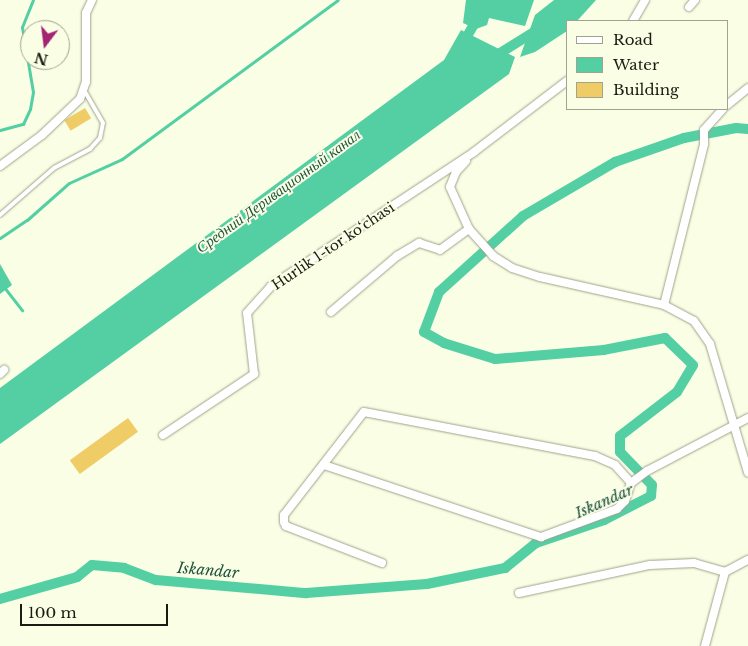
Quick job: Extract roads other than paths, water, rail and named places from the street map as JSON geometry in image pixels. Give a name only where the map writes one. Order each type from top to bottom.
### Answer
[{"type":"street","points":[[0,166],[42,135],[80,99],[86,82],[86,13],[92,0]]},
{"type":"street","points":[[634,20],[645,0]]},
{"type":"street","points":[[689,7],[695,0]]},
{"type":"street","name":"Hurlik 1-tor ko‘chasi","points":[[163,435],[254,374],[247,314],[272,286],[474,152],[566,82]]},
{"type":"street","points":[[728,105],[748,88]]},
{"type":"street","points":[[664,305],[704,144],[704,130],[722,110]]},
{"type":"street","name":"Hurlik 1-tor ko‘chasi","points":[[474,152],[456,172],[450,187],[469,229],[493,256],[512,268],[540,277],[664,305],[694,321],[710,344],[748,472]]},
{"type":"street","points":[[0,156],[10,160]]},
{"type":"street","points":[[331,312],[397,256],[419,244],[440,250],[469,229]]},
{"type":"street","points":[[382,563],[286,526],[284,522],[284,515],[362,413],[367,412],[595,456],[615,464],[635,482]]},
{"type":"street","points":[[324,465],[541,537],[617,508],[625,501],[635,482],[647,471],[748,418]]},
{"type":"street","points":[[519,593],[650,565],[694,562],[725,572],[748,560]]},
{"type":"street","points":[[705,646],[725,572]]},
{"type":"lane","points":[[0,215],[54,168],[90,149],[100,138],[103,123],[84,90]]},
{"type":"water","points":[[466,0],[534,0],[525,26],[489,18],[487,25],[476,29],[463,23]]},
{"type":"water","points":[[554,0],[596,0],[578,20],[566,20],[566,32],[535,52],[520,57],[535,15]]},
{"type":"water","name":"Средний Деривационный канал","points":[[461,30],[515,57],[509,74],[0,444],[0,388],[444,60]]},
{"type":"water","points":[[0,264],[12,285],[0,294]]},
{"type":"waterway","points":[[0,130],[23,124],[30,109],[33,92],[22,27],[33,0]]},
{"type":"waterway","points":[[0,238],[27,220],[69,183],[122,159],[338,0]]},
{"type":"waterway","points":[[462,45],[488,0]]},
{"type":"waterway","name":"Средний Деривационный канал","points":[[492,58],[539,29]]},
{"type":"waterway","name":"Iskandar","points":[[0,599],[77,577],[92,565],[124,568],[156,580],[306,593],[427,584],[505,568],[536,543],[604,520],[651,496],[652,485],[620,452],[620,436],[677,392],[693,365],[665,338],[604,350],[495,359],[444,343],[424,332],[439,292],[523,216],[615,162],[684,138],[736,128],[748,129]]},
{"type":"waterway","points":[[0,282],[22,310]]}]
